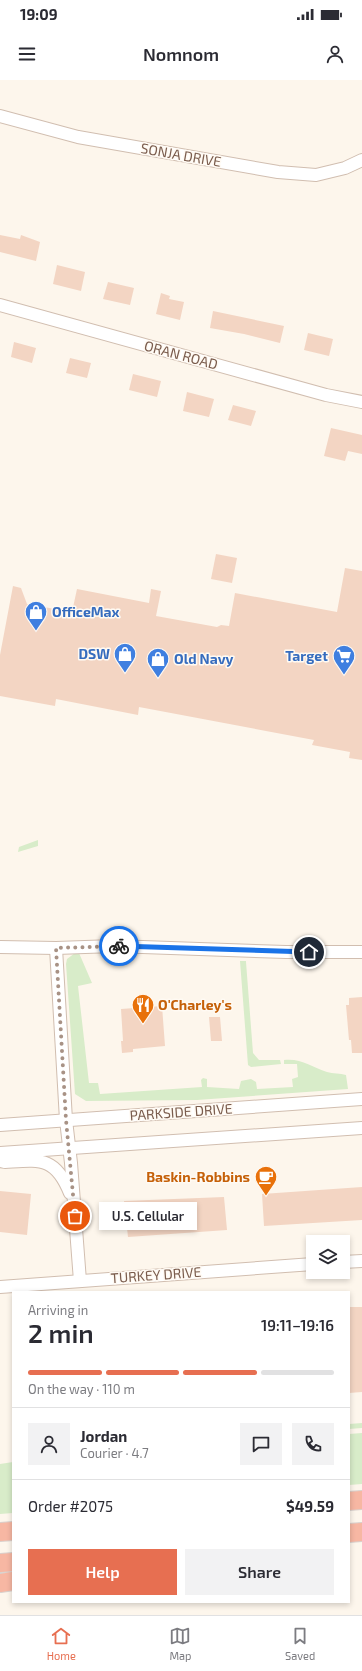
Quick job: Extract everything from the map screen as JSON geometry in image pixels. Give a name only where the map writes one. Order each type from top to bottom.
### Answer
[{"type":"highway","points":[[350,1501],[362,1500]]},
{"type":"highway","points":[[0,1526],[12,1526]]},
{"type":"highway","points":[[0,1532],[12,1531]]},
{"type":"highway","points":[[350,1533],[362,1532]]},
{"type":"highway","points":[[0,1563],[12,1562]]},
{"type":"highway","points":[[0,1583],[12,1581]]},
{"type":"street","name":"SONJA DRIVE","points":[[0,116],[78,137],[278,172],[316,175],[345,168],[362,160]]},
{"type":"street","name":"ORAN ROAD","points":[[0,305],[326,395],[362,402]]},
{"type":"street","points":[[0,947],[56,948],[114,946],[286,952],[362,952]]},
{"type":"street","points":[[56,948],[66,1120],[80,1281]]},
{"type":"street","name":"PARKSIDE DRIVE","points":[[0,1125],[362,1099]]},
{"type":"street","name":"PARKSIDE DRIVE","points":[[0,1153],[362,1128]]},
{"type":"street","points":[[339,1130],[362,1133]]},
{"type":"street","points":[[0,1161],[37,1161],[51,1165],[60,1173],[66,1182],[74,1201]]},
{"type":"street","points":[[350,1262],[362,1261]]},
{"type":"street","name":"TURKEY DRIVE","points":[[0,1287],[306,1265]]},
{"type":"green space","points":[[38,840],[38,846],[18,852],[19,847]]},
{"type":"green space","points":[[75,953],[79,953],[92,983],[78,986],[89,1083],[98,1083],[100,1094],[202,1087],[201,1080],[203,1078],[207,1079],[207,1087],[239,1089],[241,1081],[251,1079],[256,1082],[257,1089],[293,1087],[292,1079],[298,1077],[297,1064],[284,1064],[284,1060],[296,1060],[327,1072],[346,1075],[348,1089],[197,1100],[86,1101],[75,1094],[66,964],[67,959]]},
{"type":"green space","points":[[240,961],[246,961],[253,1053],[259,1060],[280,1060],[281,1064],[251,1067],[248,1065]]},
{"type":"green space","points":[[362,1423],[362,1428],[350,1429],[350,1424]]},
{"type":"green space","points":[[362,1433],[362,1484],[350,1485],[350,1434]]},
{"type":"green space","points":[[12,1462],[12,1513],[0,1514],[0,1464]]},
{"type":"building","points":[[0,235],[20,239],[21,235],[40,242],[36,261],[0,252]]},
{"type":"building","points":[[57,265],[85,272],[81,291],[53,284]]},
{"type":"building","points":[[108,282],[134,288],[130,305],[103,299]]},
{"type":"building","points":[[161,293],[170,296],[169,299],[184,302],[180,320],[156,314]]},
{"type":"building","points":[[213,311],[284,326],[280,343],[244,334],[210,328]]},
{"type":"building","points":[[308,333],[333,339],[329,356],[304,350]]},
{"type":"building","points":[[14,342],[36,348],[32,363],[11,357]]},
{"type":"building","points":[[70,358],[91,363],[87,378],[66,373]]},
{"type":"building","points":[[133,374],[161,381],[157,397],[129,390]]},
{"type":"building","points":[[187,392],[214,399],[209,417],[183,411]]},
{"type":"building","points":[[233,405],[256,411],[251,426],[228,420]]},
{"type":"building","points":[[331,428],[362,435],[362,454],[348,451],[345,461],[324,456]]},
{"type":"building","points":[[216,554],[237,558],[232,583],[211,579]]},
{"type":"building","points":[[345,568],[362,571],[362,760],[349,758],[350,752],[312,745],[314,740],[139,707],[138,715],[56,699],[55,706],[0,696],[0,655],[13,586],[21,588],[27,604],[72,612],[77,589],[149,603],[151,589],[161,591],[156,616],[217,627],[221,625],[229,626],[235,593],[337,612]]},
{"type":"building","points":[[362,997],[362,1053],[352,1053],[351,1040],[349,1040],[346,1005],[349,1005],[349,998]]},
{"type":"building","name":"O'Charley's","points":[[162,1006],[165,1046],[133,1049],[133,1052],[122,1053],[121,1041],[123,1041],[121,1009]]},
{"type":"building","points":[[209,1017],[220,1017],[222,1041],[211,1041]]},
{"type":"building","points":[[362,1187],[362,1220],[264,1226],[262,1194]]},
{"type":"building","points":[[0,1191],[31,1194],[27,1235],[0,1232]]},
{"type":"building","points":[[224,1197],[227,1230],[128,1237],[124,1201]]},
{"type":"building","points":[[350,1307],[362,1307],[362,1392],[350,1393]]},
{"type":"way so far","points":[[75,1216],[66,1120],[56,948],[119,946]]},
{"type":"place","name":"OfficeMax","points":[[36,632]]},
{"type":"place","name":"DSW","points":[[125,674]]},
{"type":"place","name":"Target","points":[[344,676]]},
{"type":"place","name":"Old Navy","points":[[158,678]]},
{"type":"place","name":"O'Charley's","points":[[143,1024]]},
{"type":"place","name":"Baskin-Robbins","points":[[266,1196]]},
{"type":"place","name":"U.S. Cellular","points":[[75,1216]]},
{"type":"route","points":[[119,946],[309,952]]}]
